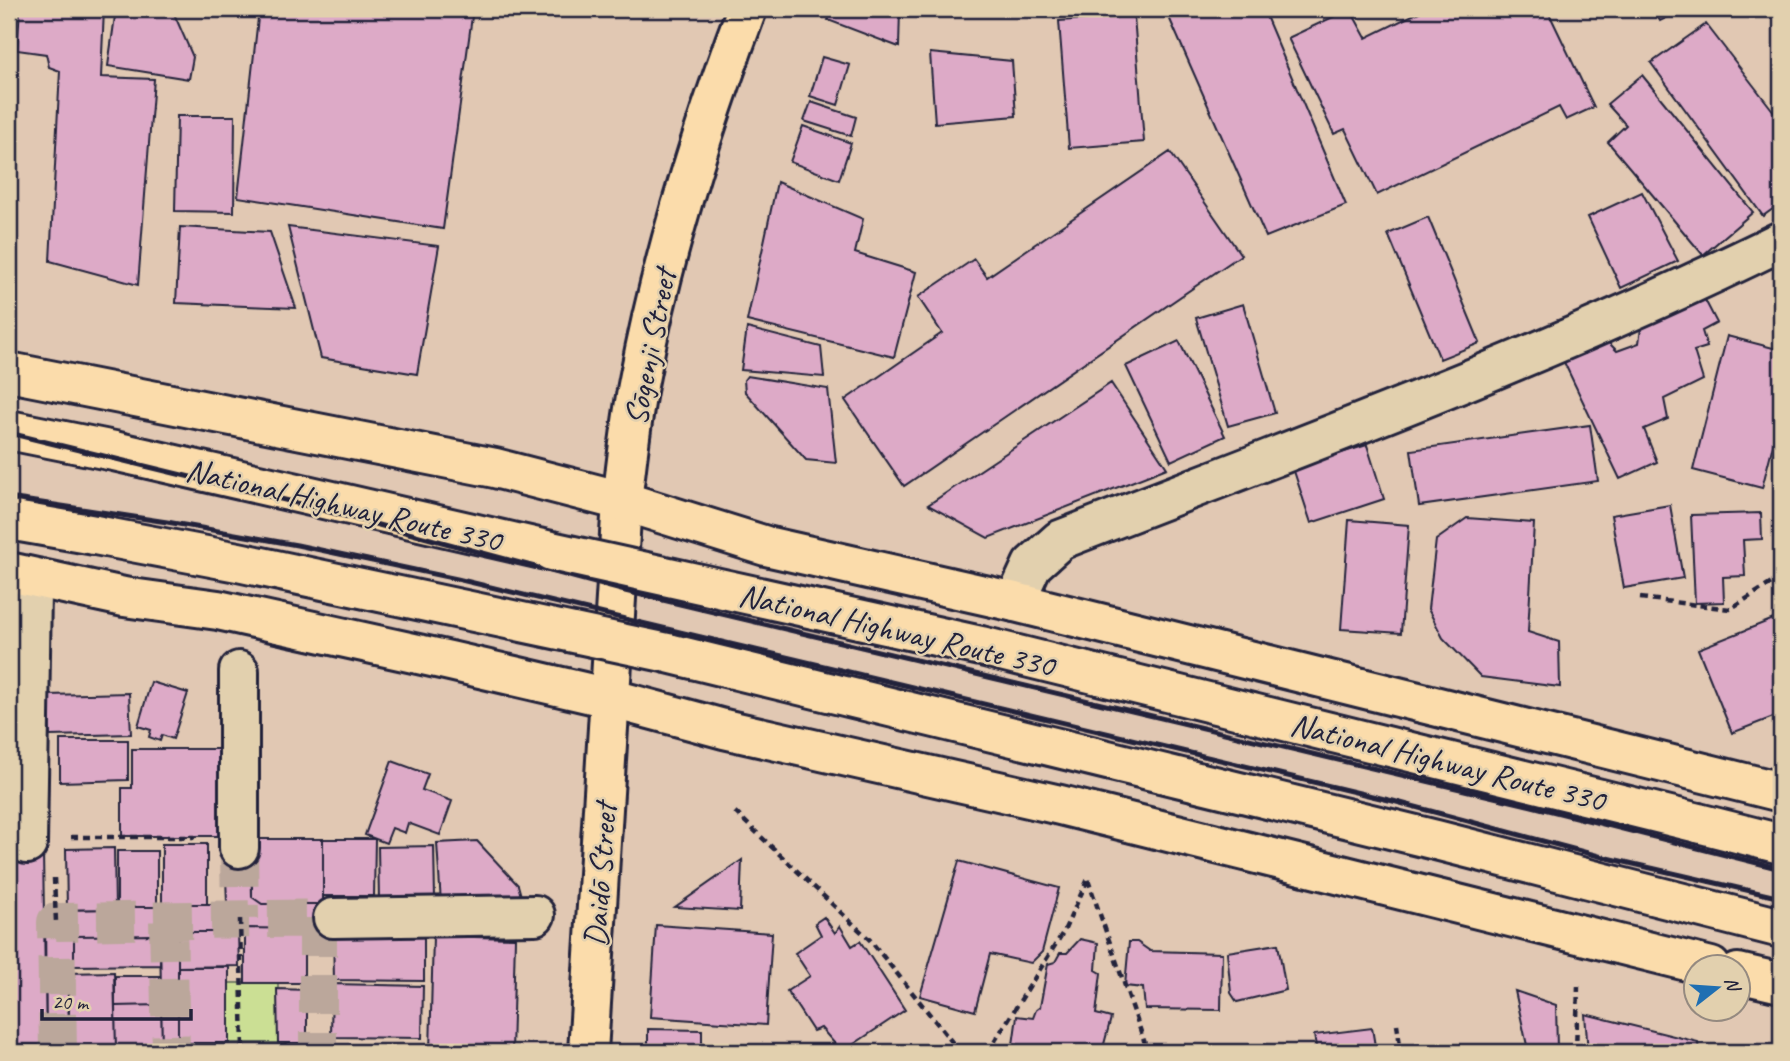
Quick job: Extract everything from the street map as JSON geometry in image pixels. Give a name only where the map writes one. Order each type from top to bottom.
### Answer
[{"type":"main road","name":"Sōgenji Street","points":[[609,698],[622,501],[639,382],[664,269],[702,137],[747,9]]},
{"type":"main road","points":[[9,372],[495,468],[622,501],[766,546],[1015,602],[1781,792]]},
{"type":"main road","name":"National Highway Route 330","points":[[9,430],[981,646],[1781,844]]},
{"type":"main road","points":[[9,520],[238,562],[668,653],[1781,928]]},
{"type":"main road","points":[[16,584],[218,610],[609,698],[724,729],[1073,808],[1682,960]]},
{"type":"main road","name":"Daidō Street","points":[[588,1052],[609,698]]},
{"type":"main road","points":[[1752,976],[1781,983]]},
{"type":"street","points":[[1015,602],[1032,565],[1060,540],[1480,377],[1704,279],[1781,241]]},
{"type":"street","points":[[16,584],[29,843]]},
{"type":"street","points":[[239,671],[239,843]]},
{"type":"street","points":[[333,918],[535,915]]},
{"type":"path","points":[[1640,598],[1730,609],[1781,577]]},
{"type":"path","points":[[735,812],[870,940],[960,1052]]},
{"type":"path","points":[[29,843],[68,837],[239,843]]},
{"type":"path","points":[[988,1052],[1064,931],[1088,879],[1148,1052]]},
{"type":"path","points":[[240,919],[243,1050]]},
{"type":"path","points":[[1576,1052],[1578,986]]},
{"type":"path","points":[[1397,1024],[1401,1052]]},
{"type":"path","points":[[171,1048],[318,1051]]},
{"type":"green space","points":[[229,983],[278,983],[278,1043],[229,1043]]},
{"type":"building","points":[[20,9],[104,9],[101,77],[154,79],[138,285],[50,261],[60,71],[49,67],[46,54],[17,50]]},
{"type":"building","points":[[116,9],[172,9],[193,57],[189,79],[108,66]]},
{"type":"building","points":[[259,9],[473,9],[443,229],[238,197]]},
{"type":"building","points":[[542,9],[644,9],[644,13]]},
{"type":"building","points":[[833,9],[900,9],[899,47],[828,20]]},
{"type":"building","points":[[1207,9],[1263,9],[1346,205],[1266,237],[1168,15]]},
{"type":"building","points":[[1350,9],[1366,38],[1425,9],[1485,9],[1487,12],[1494,9],[1547,9],[1594,107],[1566,120],[1559,107],[1377,195],[1345,129],[1334,134],[1288,38]]},
{"type":"building","points":[[1653,9],[1684,9],[1660,21]]},
{"type":"building","points":[[1134,16],[1144,142],[1069,148],[1059,21]]},
{"type":"building","points":[[1706,24],[1781,121],[1781,203],[1763,216],[1651,63]]},
{"type":"building","points":[[930,53],[1012,61],[1016,116],[935,123]]},
{"type":"building","points":[[822,57],[850,65],[838,105],[810,96]]},
{"type":"building","points":[[1642,75],[1753,212],[1703,255],[1608,142],[1626,125],[1607,104]]},
{"type":"building","points":[[811,102],[856,117],[851,136],[804,121]]},
{"type":"building","points":[[177,116],[235,116],[234,212],[175,211]]},
{"type":"building","points":[[803,126],[851,143],[839,180],[790,162]]},
{"type":"building","points":[[1170,152],[1241,255],[904,486],[845,400],[942,333],[918,297],[974,259],[987,277]]},
{"type":"building","points":[[777,182],[863,219],[855,253],[916,272],[894,357],[747,321]]},
{"type":"building","points":[[1642,192],[1678,261],[1621,288],[1588,217]]},
{"type":"building","points":[[1428,217],[1480,343],[1440,359],[1388,234]]},
{"type":"building","points":[[180,227],[270,232],[296,308],[176,303]]},
{"type":"building","points":[[288,227],[439,246],[417,374],[321,358]]},
{"type":"building","points":[[1704,298],[1717,323],[1702,331],[1707,347],[1694,351],[1703,380],[1664,399],[1668,419],[1644,429],[1657,462],[1620,479],[1563,360],[1607,341],[1617,351],[1639,343],[1641,328]]},
{"type":"building","points":[[1243,304],[1275,413],[1228,426],[1196,318]]},
{"type":"building","points":[[747,328],[821,347],[824,377],[741,370]]},
{"type":"building","points":[[1727,336],[1781,350],[1781,413],[1762,488],[1693,470]]},
{"type":"building","points":[[1179,341],[1225,436],[1171,461],[1126,366]]},
{"type":"building","points":[[747,376],[828,389],[836,463],[806,460],[745,392],[744,380]]},
{"type":"building","points":[[1111,383],[1167,468],[988,538],[928,505]]},
{"type":"building","points":[[1590,425],[1598,481],[1419,506],[1411,450]]},
{"type":"building","points":[[1367,445],[1384,499],[1311,523],[1293,468]]},
{"type":"building","points":[[1670,505],[1683,578],[1624,588],[1611,515]]},
{"type":"building","points":[[1761,513],[1762,539],[1743,540],[1745,576],[1723,577],[1724,602],[1695,603],[1691,515]]},
{"type":"building","points":[[1467,518],[1534,523],[1528,632],[1559,642],[1560,687],[1481,677],[1443,638],[1428,609],[1436,540]]},
{"type":"building","points":[[1349,520],[1409,525],[1401,633],[1341,629]]},
{"type":"building","points":[[1781,616],[1781,714],[1732,733],[1698,649]]},
{"type":"building","points":[[151,682],[188,693],[173,739],[162,735],[160,741],[149,737],[151,730],[138,726]]},
{"type":"building","points":[[129,693],[131,734],[50,736],[48,695]]},
{"type":"building","points":[[60,740],[128,740],[128,780],[60,782]]},
{"type":"building","points":[[132,749],[226,749],[226,836],[122,836],[122,788],[132,788]]},
{"type":"building","points":[[392,761],[428,774],[422,790],[452,801],[440,835],[408,823],[405,833],[392,828],[386,843],[365,835]]},
{"type":"building","points":[[252,839],[323,839],[323,904],[262,904],[252,897]]},
{"type":"building","points":[[323,839],[375,839],[374,896],[323,896]]},
{"type":"building","points":[[477,841],[518,885],[521,896],[441,903],[437,843]]},
{"type":"building","points":[[162,844],[207,844],[207,904],[162,904]]},
{"type":"building","points":[[434,846],[435,899],[379,900],[378,847]]},
{"type":"building","points":[[114,848],[115,909],[67,910],[66,849]]},
{"type":"building","points":[[225,848],[251,848],[252,897],[262,904],[331,904],[333,932],[245,928],[238,932],[178,932],[178,1052],[9,1052],[9,1045],[46,1045],[45,910],[157,907],[162,904],[227,904]],"holes":[[[160,935],[162,1048],[70,1050],[68,975],[74,966],[74,936]]]},
{"type":"building","points":[[117,851],[157,851],[157,907],[117,907]]},
{"type":"building","points":[[43,852],[46,1045],[9,1045],[9,853]]},
{"type":"building","points":[[742,860],[740,911],[675,907]]},
{"type":"building","points":[[959,861],[1059,888],[1042,952],[1031,963],[990,954],[975,1011],[920,996]]},
{"type":"building","points":[[824,917],[835,933],[840,926],[852,946],[860,941],[905,1010],[842,1052],[821,1028],[813,1031],[787,991],[810,976],[795,953],[821,935],[815,923]]},
{"type":"building","points":[[656,925],[772,933],[766,1025],[650,1017]]},
{"type":"building","points":[[245,928],[304,929],[304,983],[245,983]]},
{"type":"building","points":[[178,932],[238,932],[239,966],[178,967]]},
{"type":"building","points":[[333,932],[424,932],[424,981],[334,980]]},
{"type":"building","points":[[160,935],[160,965],[74,966],[74,936]]},
{"type":"building","points":[[433,936],[515,938],[512,1052],[430,1052]]},
{"type":"building","points":[[1080,939],[1098,943],[1096,970],[1101,973],[1096,1014],[1111,1018],[1103,1048],[1092,1048],[1092,1052],[1012,1052],[1017,1016],[1033,1018],[1040,1007],[1048,964],[1055,962],[1060,953],[1067,953]]},
{"type":"building","points":[[1129,942],[1137,942],[1150,951],[1222,953],[1221,1010],[1145,1009],[1143,988],[1125,986]]},
{"type":"building","points":[[1278,944],[1286,990],[1237,1002],[1231,993],[1227,952]]},
{"type":"building","points":[[178,967],[229,967],[229,1043],[178,1043]]},
{"type":"building","points":[[114,972],[116,1049],[70,1050],[67,973]]},
{"type":"building","points":[[115,976],[160,976],[161,1005],[115,1006]]},
{"type":"building","points":[[332,984],[423,986],[422,1038],[331,1037]]},
{"type":"building","points":[[277,989],[307,990],[307,1043],[278,1043]]},
{"type":"building","points":[[1515,991],[1556,1005],[1557,1049],[1528,1050]]},
{"type":"building","points":[[161,1005],[162,1048],[116,1049],[115,1006]]},
{"type":"building","points":[[1585,1014],[1698,1042],[1699,1052],[1588,1052]]},
{"type":"building","points":[[1372,1028],[1376,1052],[1317,1052],[1314,1035]]},
{"type":"building","points":[[648,1029],[702,1030],[702,1052],[648,1052]]},
{"type":"building","points":[[307,1043],[333,1045],[333,1052],[303,1052]]},
{"type":"building","points":[[333,1045],[418,1047],[418,1052],[333,1052]]},
{"type":"tunnel","points":[[239,848],[240,919]]},
{"type":"tunnel","points":[[318,918],[318,1052]]},
{"type":"tunnel","points":[[58,1052],[56,922],[333,918]]},
{"type":"tunnel","points":[[168,921],[171,1052]]},
{"type":"railway","points":[[9,433],[289,501],[625,591],[1532,806],[1781,869]]},
{"type":"railway","points":[[9,498],[297,545],[457,579],[1393,801],[1599,856],[1781,898]]}]
